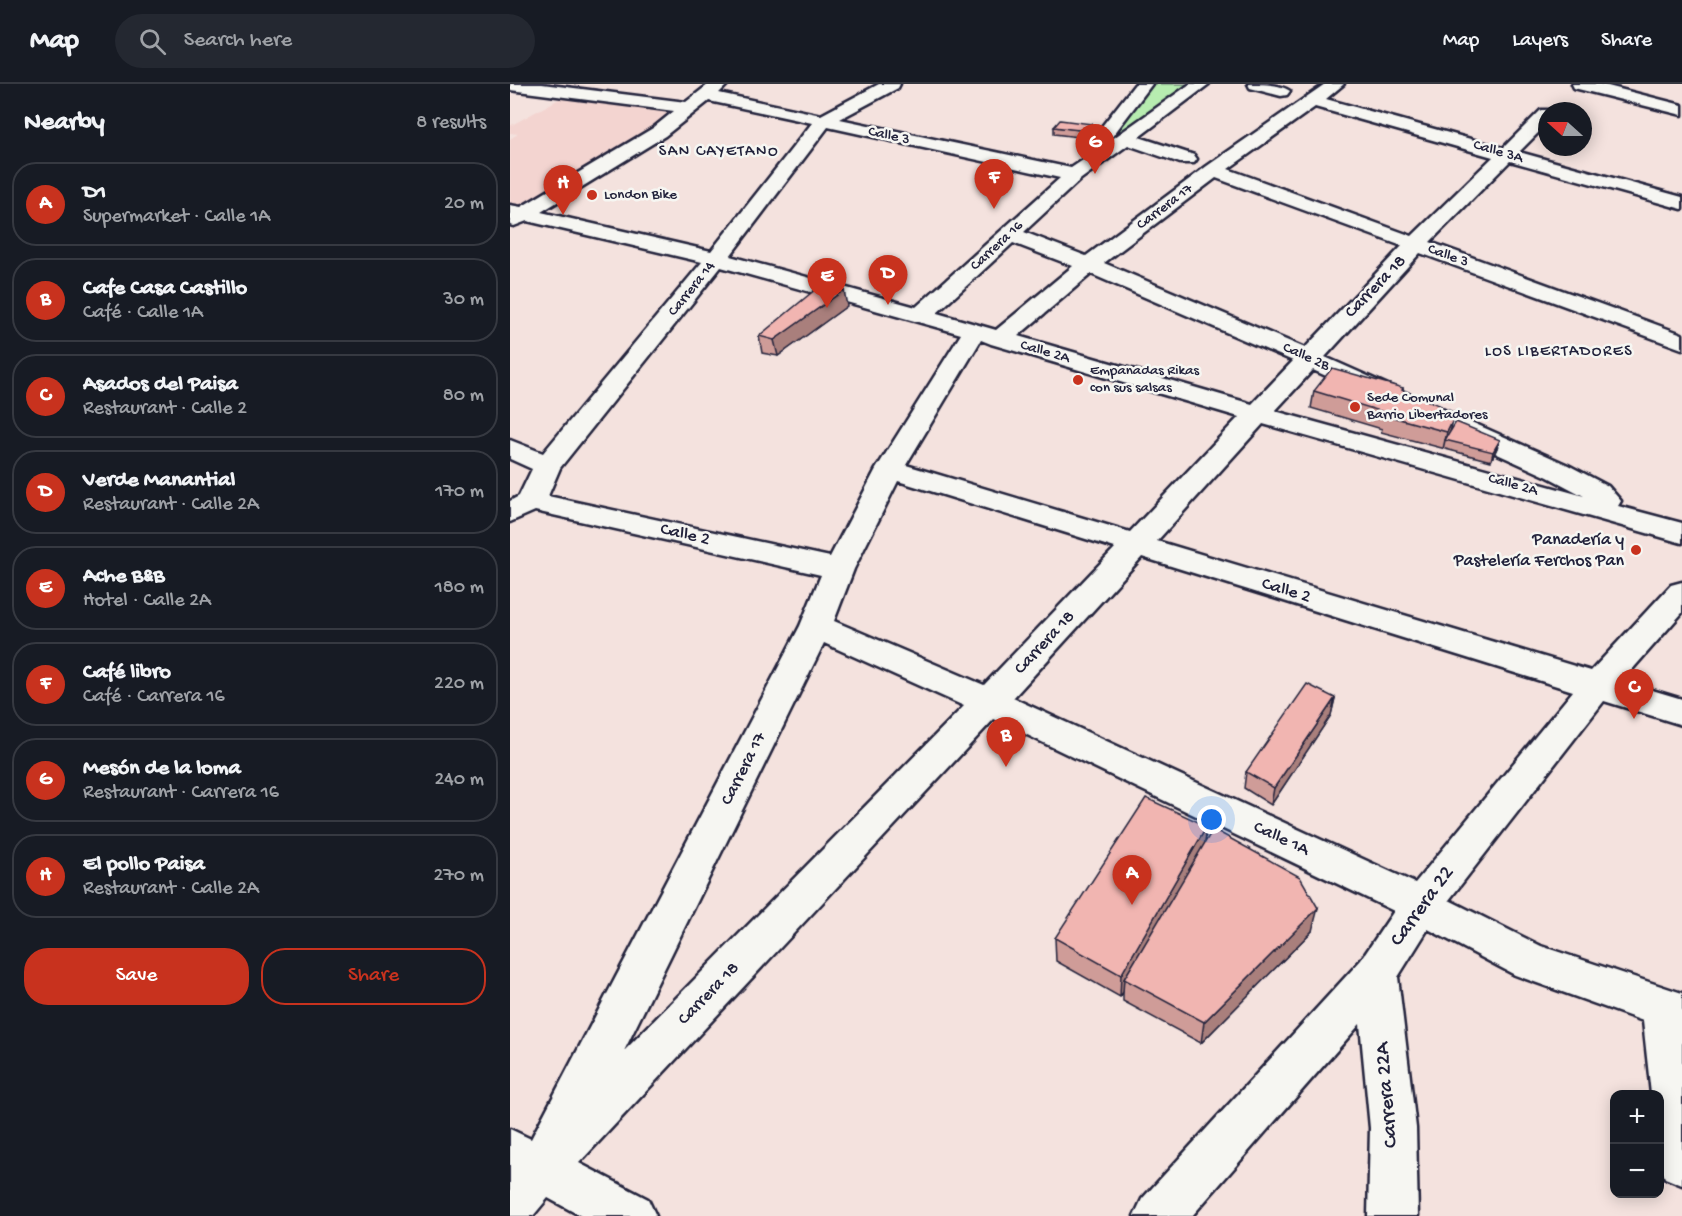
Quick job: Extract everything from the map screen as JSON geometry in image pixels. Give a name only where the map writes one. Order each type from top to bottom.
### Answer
[{"type":"street","name":"Carrera 14","points":[[520,507],[547,466],[716,259],[823,121],[892,84]]},
{"type":"street","name":"Carrera 16","points":[[1074,175],[1144,84]]},
{"type":"street","name":"Carrera 16","points":[[920,316],[1074,175],[1201,84]]},
{"type":"street","points":[[1256,84],[1281,91]]},
{"type":"street","name":"Carrera 17","points":[[510,1206],[526,1161],[816,626],[838,569],[890,469],[987,335],[1089,264],[1214,170],[1336,84]]},
{"type":"street","points":[[1578,84],[1682,110]]},
{"type":"street","name":"Carrera 18","points":[[1559,102],[1578,84]]},
{"type":"street","points":[[510,85],[688,108]]},
{"type":"street","name":"Calle 3","points":[[713,90],[823,121],[1074,175]]},
{"type":"street","points":[[515,216],[649,138],[713,90]]},
{"type":"street","name":"Calle 3A","points":[[1314,101],[1682,203]]},
{"type":"street","name":"Carrera 18","points":[[526,1161],[989,702],[1416,244],[1538,123]]},
{"type":"street","points":[[1127,139],[1187,159]]},
{"type":"street","name":"Calle 3","points":[[1214,170],[1682,342]]},
{"type":"street","name":"Calle 2A","points":[[515,216],[716,259],[1682,533]]},
{"type":"street","name":"Calle 2B","points":[[1010,234],[1089,264],[1308,358],[1558,471],[1598,492],[1624,516]]},
{"type":"street","points":[[510,448],[547,466]]},
{"type":"street","name":"Calle 2","points":[[890,469],[1682,712]]},
{"type":"street","name":"Calle 2","points":[[520,507],[838,569]]},
{"type":"street","name":"Carrera 22","points":[[1159,1216],[1376,974],[1421,904],[1598,685],[1682,593]]},
{"type":"street","name":"Calle 1A","points":[[816,626],[989,702],[1421,904],[1530,961],[1673,1011]]},
{"type":"street","name":"Carrera 22A","points":[[1376,974],[1393,1128],[1393,1216]]},
{"type":"street","points":[[1673,1011],[1682,1161]]},
{"type":"street","points":[[526,1161],[631,1216]]},
{"type":"shaded area","points":[[570,93],[688,108],[526,214],[510,211],[510,139],[518,134],[510,133],[510,126]]},
{"type":"green space","points":[[1144,84],[1201,84],[1127,139],[1101,138]]},
{"type":"building","points":[[1060,120],[1092,124],[1087,131],[1054,127]]},
{"type":"building","points":[[822,284],[844,290],[774,340],[759,336]]},
{"type":"building","points":[[1332,368],[1403,388],[1402,390],[1441,406],[1435,415],[1453,420],[1447,432],[1385,415],[1387,413],[1314,391]]},
{"type":"building","points":[[1456,422],[1500,440],[1493,452],[1445,440]]},
{"type":"building","points":[[1307,684],[1335,698],[1274,788],[1246,772]]},
{"type":"building","points":[[1146,798],[1207,826],[1121,975],[1055,938]]},
{"type":"building","points":[[1213,829],[1300,877],[1318,908],[1204,1022],[1124,979]]},
{"type":"place","name":"Mesón de la loma","points":[[1095,174]]},
{"type":"place","name":"London Bike","points":[[592,195]]},
{"type":"place","name":"Café libro","points":[[994,209]]},
{"type":"place","name":"El pollo Paisa","points":[[563,215]]},
{"type":"place","name":"Verde Manantial","points":[[888,305]]},
{"type":"place","name":"Ache B&B","points":[[827,308]]},
{"type":"place","name":"Empanadas Rikas con sus salsas","points":[[1078,380]]},
{"type":"place","name":"Sede Comunal Barrio Libertadores","points":[[1355,407]]},
{"type":"place","name":"Panadería y Pastelería Ferchos Pan","points":[[1636,550]]},
{"type":"place","name":"Asados del Paisa","points":[[1634,719]]},
{"type":"place","name":"Cafe Casa Castillo","points":[[1006,767]]},
{"type":"place","name":"D1","points":[[1132,905]]},
{"type":"district","name":"SAN CAYETANO","points":[[719,152]]},
{"type":"district","name":"LOS LIBERTADORES","points":[[1559,352]]}]
